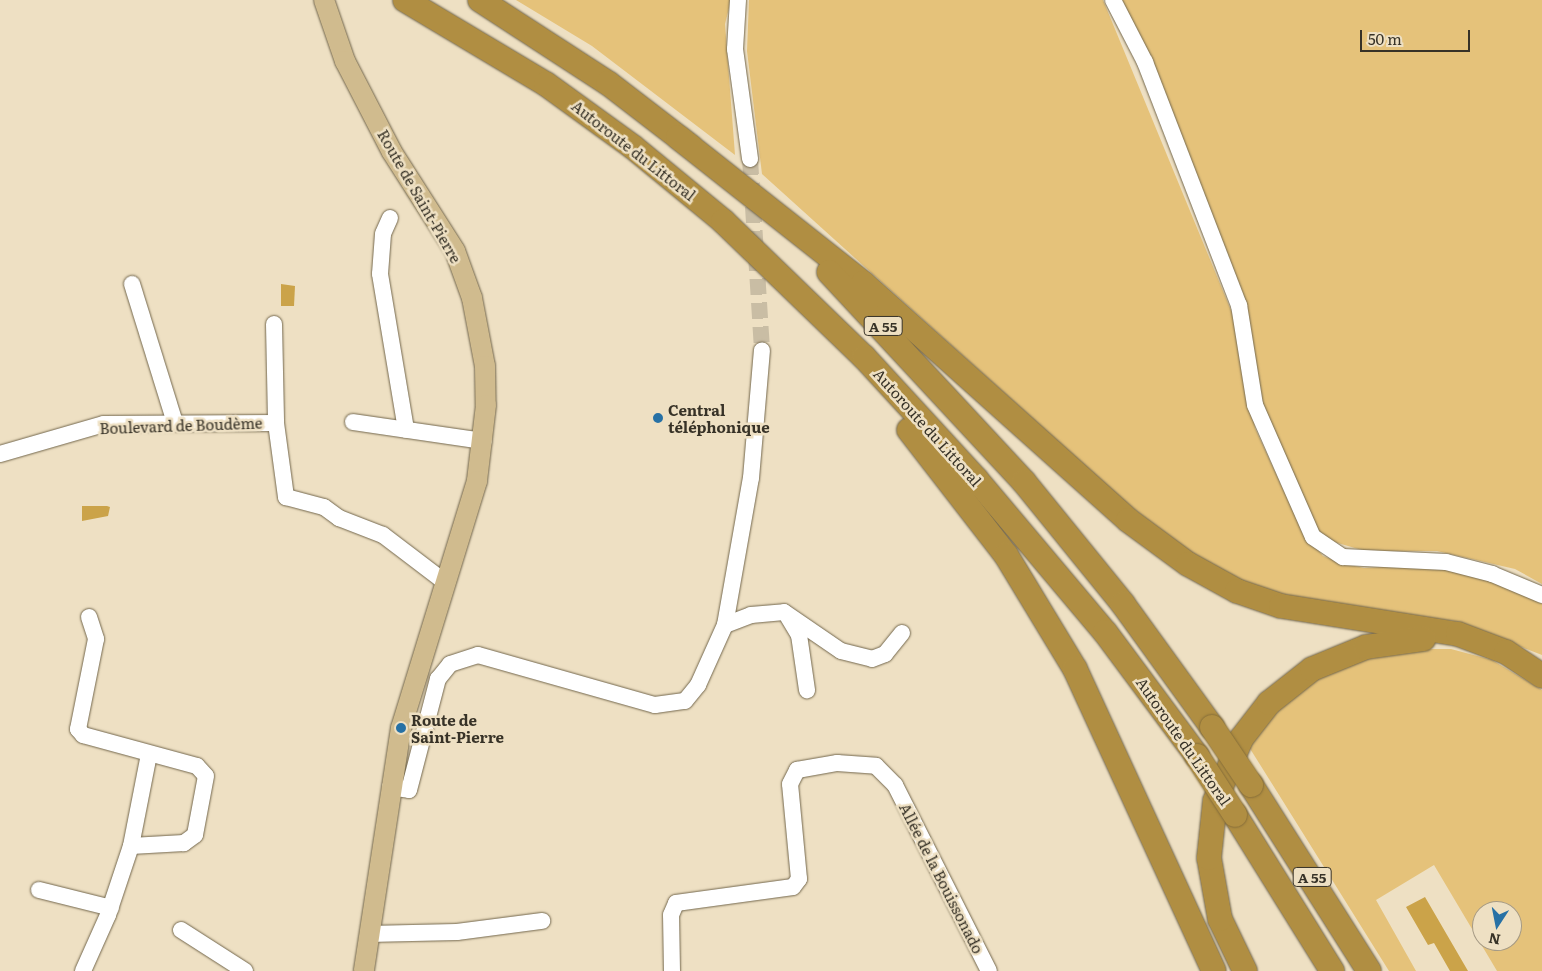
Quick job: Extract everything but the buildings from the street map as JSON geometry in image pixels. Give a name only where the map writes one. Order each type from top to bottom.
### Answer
[{"type":"highway","name":"Autoroute du Littoral","points":[[405,0],[562,95],[723,221],[864,357],[976,479],[1105,632],[1197,756],[1236,815],[1332,971]]},
{"type":"highway","name":"Autoroute du Littoral","points":[[480,0],[579,63],[678,137],[808,252],[930,376],[1083,554],[1212,727],[1369,971]]},
{"type":"highway","points":[[678,137],[863,282],[1122,515],[1188,564],[1260,600],[1467,637],[1506,652],[1542,676]]},
{"type":"highway","points":[[723,221],[928,452],[1006,554],[1075,669],[1214,971]]},
{"type":"highway","points":[[1245,971],[1220,919],[1213,889],[1210,830],[1229,761],[1269,703],[1306,673],[1336,658],[1412,639],[1472,645],[1513,659],[1542,676]]},
{"type":"main road","name":"Route de Saint-Pierre","points":[[325,7],[345,61],[392,152],[455,251],[472,298],[482,346],[484,441],[466,524],[412,684],[390,787],[364,971]]},
{"type":"street","points":[[738,0],[735,49],[750,159]]},
{"type":"street","points":[[1113,0],[1145,62],[1239,305],[1255,406],[1313,536],[1343,557],[1446,562],[1492,574],[1542,595]]},
{"type":"street","points":[[390,218],[383,234],[380,274],[406,430]]},
{"type":"street","points":[[132,284],[175,423]]},
{"type":"street","points":[[274,324],[276,423],[286,497],[324,507],[339,518],[383,535],[446,583]]},
{"type":"street","points":[[390,787],[409,790],[438,679],[450,664],[478,654],[654,705],[685,701],[698,685],[725,625],[751,478],[762,350]]},
{"type":"street","points":[[352,422],[484,441]]},
{"type":"street","name":"Boulevard de Boudème","points":[[0,454],[104,424],[276,423]]},
{"type":"street","points":[[725,625],[752,615],[784,612],[799,635],[807,690]]},
{"type":"street","points":[[89,617],[96,639],[78,729],[83,735],[197,766],[206,776],[205,792],[190,840],[131,846]]},
{"type":"street","points":[[788,617],[798,619],[841,651],[872,659],[885,654],[902,633]]},
{"type":"street","points":[[83,971],[111,908],[131,846],[149,754]]},
{"type":"street","name":"Allée de la Bouissonado","points":[[672,971],[674,908],[676,902],[793,887],[799,879],[790,784],[797,770],[837,763],[876,766],[895,785],[989,971]]},
{"type":"street","points":[[39,890],[111,908]]},
{"type":"street","points":[[368,934],[457,932],[542,920]]},
{"type":"street","points":[[181,930],[245,971]]},
{"type":"shaded area","points":[[516,0],[731,0],[725,24],[735,155],[592,46]]},
{"type":"shaded area","points":[[749,0],[1103,0],[1235,320],[1255,428],[1302,531],[1323,556],[1341,563],[1364,568],[1420,565],[1475,575],[1534,598],[1542,604],[1542,655],[1455,621],[1323,607],[1267,593],[1209,567],[1125,502],[762,174],[747,51]]},
{"type":"shaded area","points":[[1122,0],[1542,0],[1542,584],[1515,569],[1437,551],[1365,551],[1321,538],[1267,426],[1247,310]]},
{"type":"shaded area","points":[[281,284],[295,286],[294,306],[281,306]]},
{"type":"shaded area","points":[[82,506],[110,507],[108,516],[82,521]]},
{"type":"shaded area","points":[[1411,649],[1451,649],[1492,660],[1542,690],[1542,971],[1497,971],[1485,951],[1522,951],[1522,901],[1472,901],[1472,929],[1434,865],[1376,900],[1416,971],[1389,971],[1249,747],[1267,719],[1290,697],[1328,672],[1367,656]]},
{"type":"shaded area","points":[[1425,897],[1468,971],[1450,971],[1434,943],[1428,945],[1406,907]]},
{"type":"tunnel","points":[[750,159],[762,350]]},
{"type":"place","name":"Central téléphonique","points":[[658,418]]},
{"type":"place","name":"Route de Saint-Pierre","points":[[401,728]]}]
